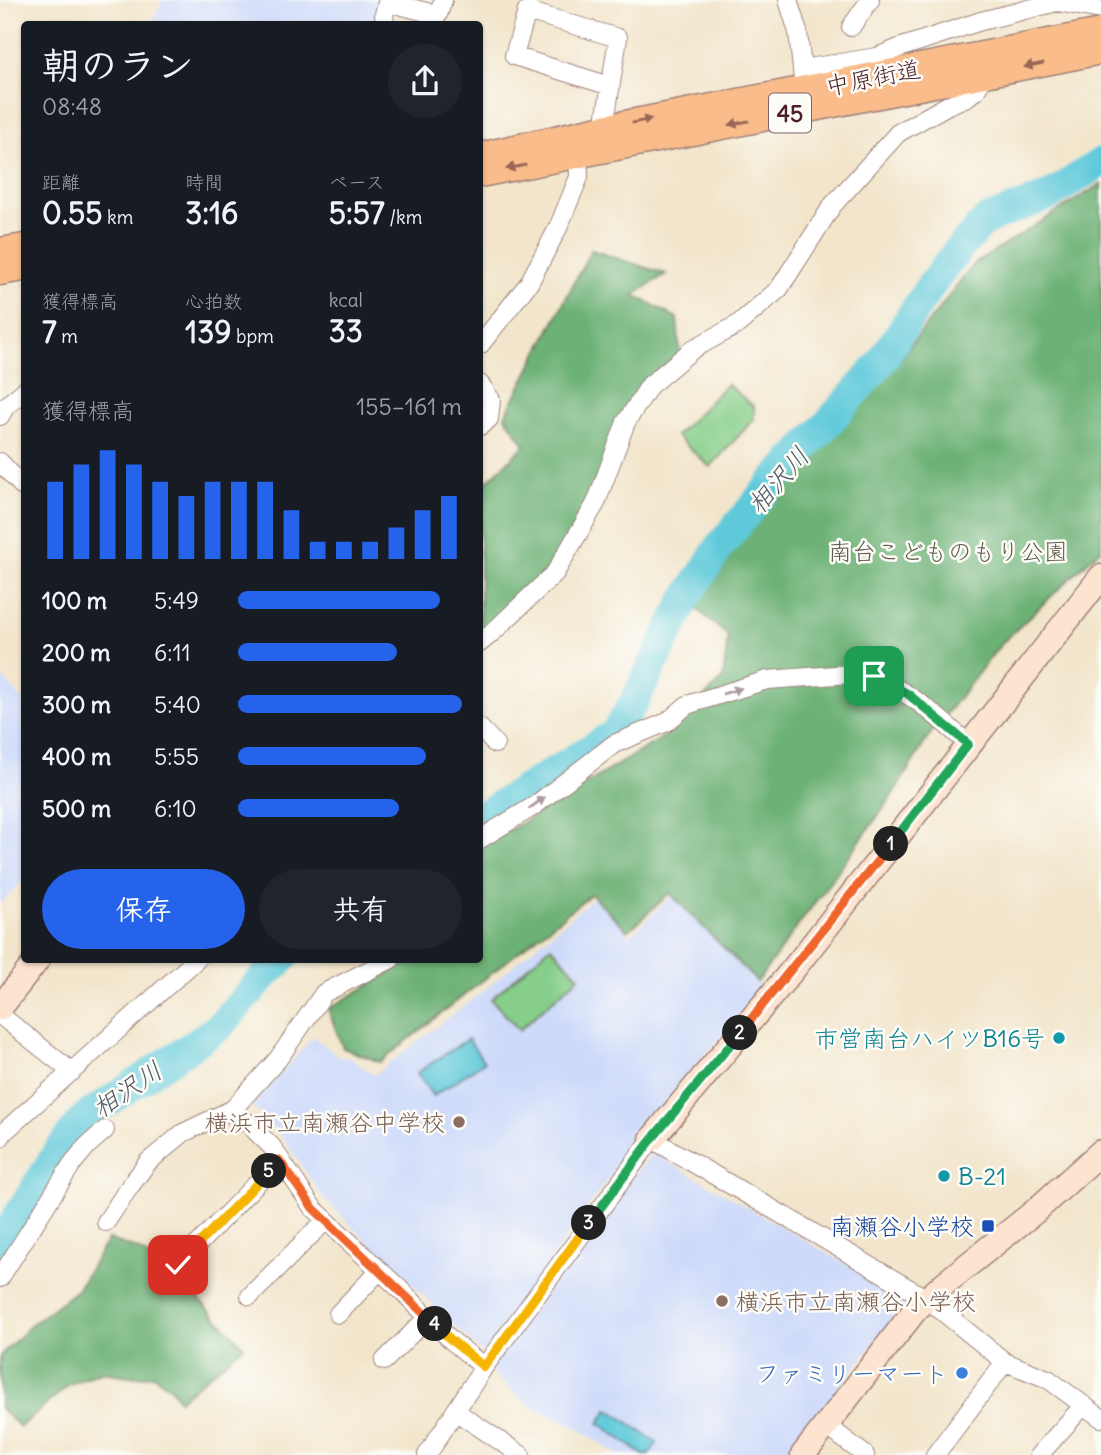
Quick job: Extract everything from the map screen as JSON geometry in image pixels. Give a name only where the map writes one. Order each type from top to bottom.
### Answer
[{"type":"main road","name":"中原街道","points":[[483,173],[578,155],[986,64],[1101,32]]},
{"type":"main road","name":"中原街道","points":[[483,155],[803,80],[1101,51]]},
{"type":"main road","points":[[0,251],[21,248]]},
{"type":"main road","points":[[0,272],[21,268]]},
{"type":"street","points":[[385,21],[387,1],[438,15],[443,0]]},
{"type":"street","points":[[788,0],[798,32],[803,80],[981,21],[1057,1],[1101,9]]},
{"type":"street","points":[[851,27],[870,0]]},
{"type":"street","points":[[604,128],[618,37],[527,11],[514,56],[610,86]]},
{"type":"street","points":[[483,640],[555,573],[596,503],[626,422],[650,385],[693,349],[737,325],[779,289],[832,206],[898,133],[976,90],[986,64]]},
{"type":"street","points":[[483,341],[529,283],[558,228],[579,177],[578,155]]},
{"type":"street","points":[[483,388],[491,400],[489,419],[483,424]]},
{"type":"street","points":[[0,416],[6,406],[21,394]]},
{"type":"street","points":[[0,462],[21,485]]},
{"type":"street","points":[[427,1455],[484,1367],[652,1139],[795,967],[1101,577]]},
{"type":"street","points":[[483,837],[534,806],[614,744],[667,722],[687,705],[767,680],[864,673],[874,676],[908,694],[968,744]]},
{"type":"street","points":[[483,731],[495,744]]},
{"type":"street","points":[[0,1008],[35,963]]},
{"type":"street","points":[[0,1138],[193,963]]},
{"type":"street","points":[[106,1222],[148,1162],[183,1133],[233,1109],[278,1059],[324,993],[383,963]]},
{"type":"street","points":[[0,1015],[72,1072]]},
{"type":"street","points":[[233,1109],[271,1147],[313,1208],[451,1340],[484,1367]]},
{"type":"street","points":[[0,1278],[72,1164],[104,1130]]},
{"type":"street","points":[[652,1139],[927,1299],[1005,1362],[1048,1380],[1101,1418]]},
{"type":"street","points":[[803,1455],[916,1309],[1033,1213],[1101,1152]]},
{"type":"street","points":[[178,1265],[279,1160]]},
{"type":"street","points":[[250,1296],[326,1220]]},
{"type":"street","points":[[338,1314],[379,1271]]},
{"type":"street","points":[[384,1362],[428,1317]]},
{"type":"street","points":[[935,1455],[1005,1362]]},
{"type":"street","points":[[1039,1455],[1084,1405]]},
{"type":"street","points":[[455,1410],[521,1455]]},
{"type":"street","points":[[827,1426],[864,1455]]},
{"type":"shaded area","points":[[163,0],[381,0],[379,21],[152,21]]},
{"type":"shaded area","points":[[0,675],[21,698],[21,883],[0,904]]},
{"type":"shaded area","name":"横浜市立南瀬谷中学校","points":[[597,895],[630,936],[673,895],[762,988],[666,1101],[485,1353],[482,1353],[324,1199],[282,1137],[252,1106],[313,1037],[342,1058],[349,1057],[374,1075],[482,992]]},
{"type":"shaded area","name":"横浜市立南瀬谷小学校","points":[[652,1152],[903,1297],[904,1304],[788,1455],[618,1455],[576,1427],[528,1405],[494,1374],[491,1367]]},
{"type":"green space","name":"南台こどものもり公園","points":[[1101,184],[1101,549],[1001,644],[929,736],[888,802],[757,982],[670,893],[628,931],[591,894],[380,1062],[343,1048],[328,1009],[407,963],[483,963],[483,846],[665,736],[723,679],[728,636],[681,595],[808,441],[899,360],[974,264]]},
{"type":"green space","points":[[591,250],[666,274],[634,295],[677,318],[680,354],[642,385],[591,496],[547,575],[483,628],[483,485],[525,445],[505,416]]},
{"type":"green space","points":[[727,384],[754,407],[754,419],[710,467],[676,436]]},
{"type":"green space","points":[[551,946],[579,977],[519,1030],[491,999]]},
{"type":"green space","points":[[108,1239],[137,1249],[181,1281],[244,1346],[179,1400],[170,1387],[153,1375],[137,1377],[101,1372],[70,1384],[20,1427],[0,1408],[0,1356],[32,1324],[77,1290]]},
{"type":"water","points":[[468,1039],[484,1062],[433,1096],[417,1073]]},
{"type":"water","points":[[609,1409],[657,1443],[649,1455],[643,1455],[599,1423]]},
{"type":"waterway","name":"相沢川","points":[[483,815],[614,734],[632,706],[686,599],[719,547],[771,484],[879,365],[927,291],[957,251],[986,220],[1051,195],[1101,162]]},
{"type":"waterway","name":"相沢川","points":[[0,1244],[57,1153],[84,1118],[219,1027],[278,963]]},
{"type":"place","name":"市営南台ハイツB16号","points":[[1059,1038]]},
{"type":"place","name":"横浜市立南瀬谷中学校","points":[[459,1122]]},
{"type":"place","name":"B-21","points":[[944,1176]]},
{"type":"place","name":"南瀬谷小学校","points":[[988,1226]]},
{"type":"place","name":"横浜市立南瀬谷小学校","points":[[722,1301]]},
{"type":"place","name":"ファミリーマート","points":[[962,1373]]},
{"type":"route","points":[[178,1265],[279,1160],[313,1208],[451,1340],[484,1367],[652,1139],[795,967],[968,744],[908,694],[874,676]]}]
